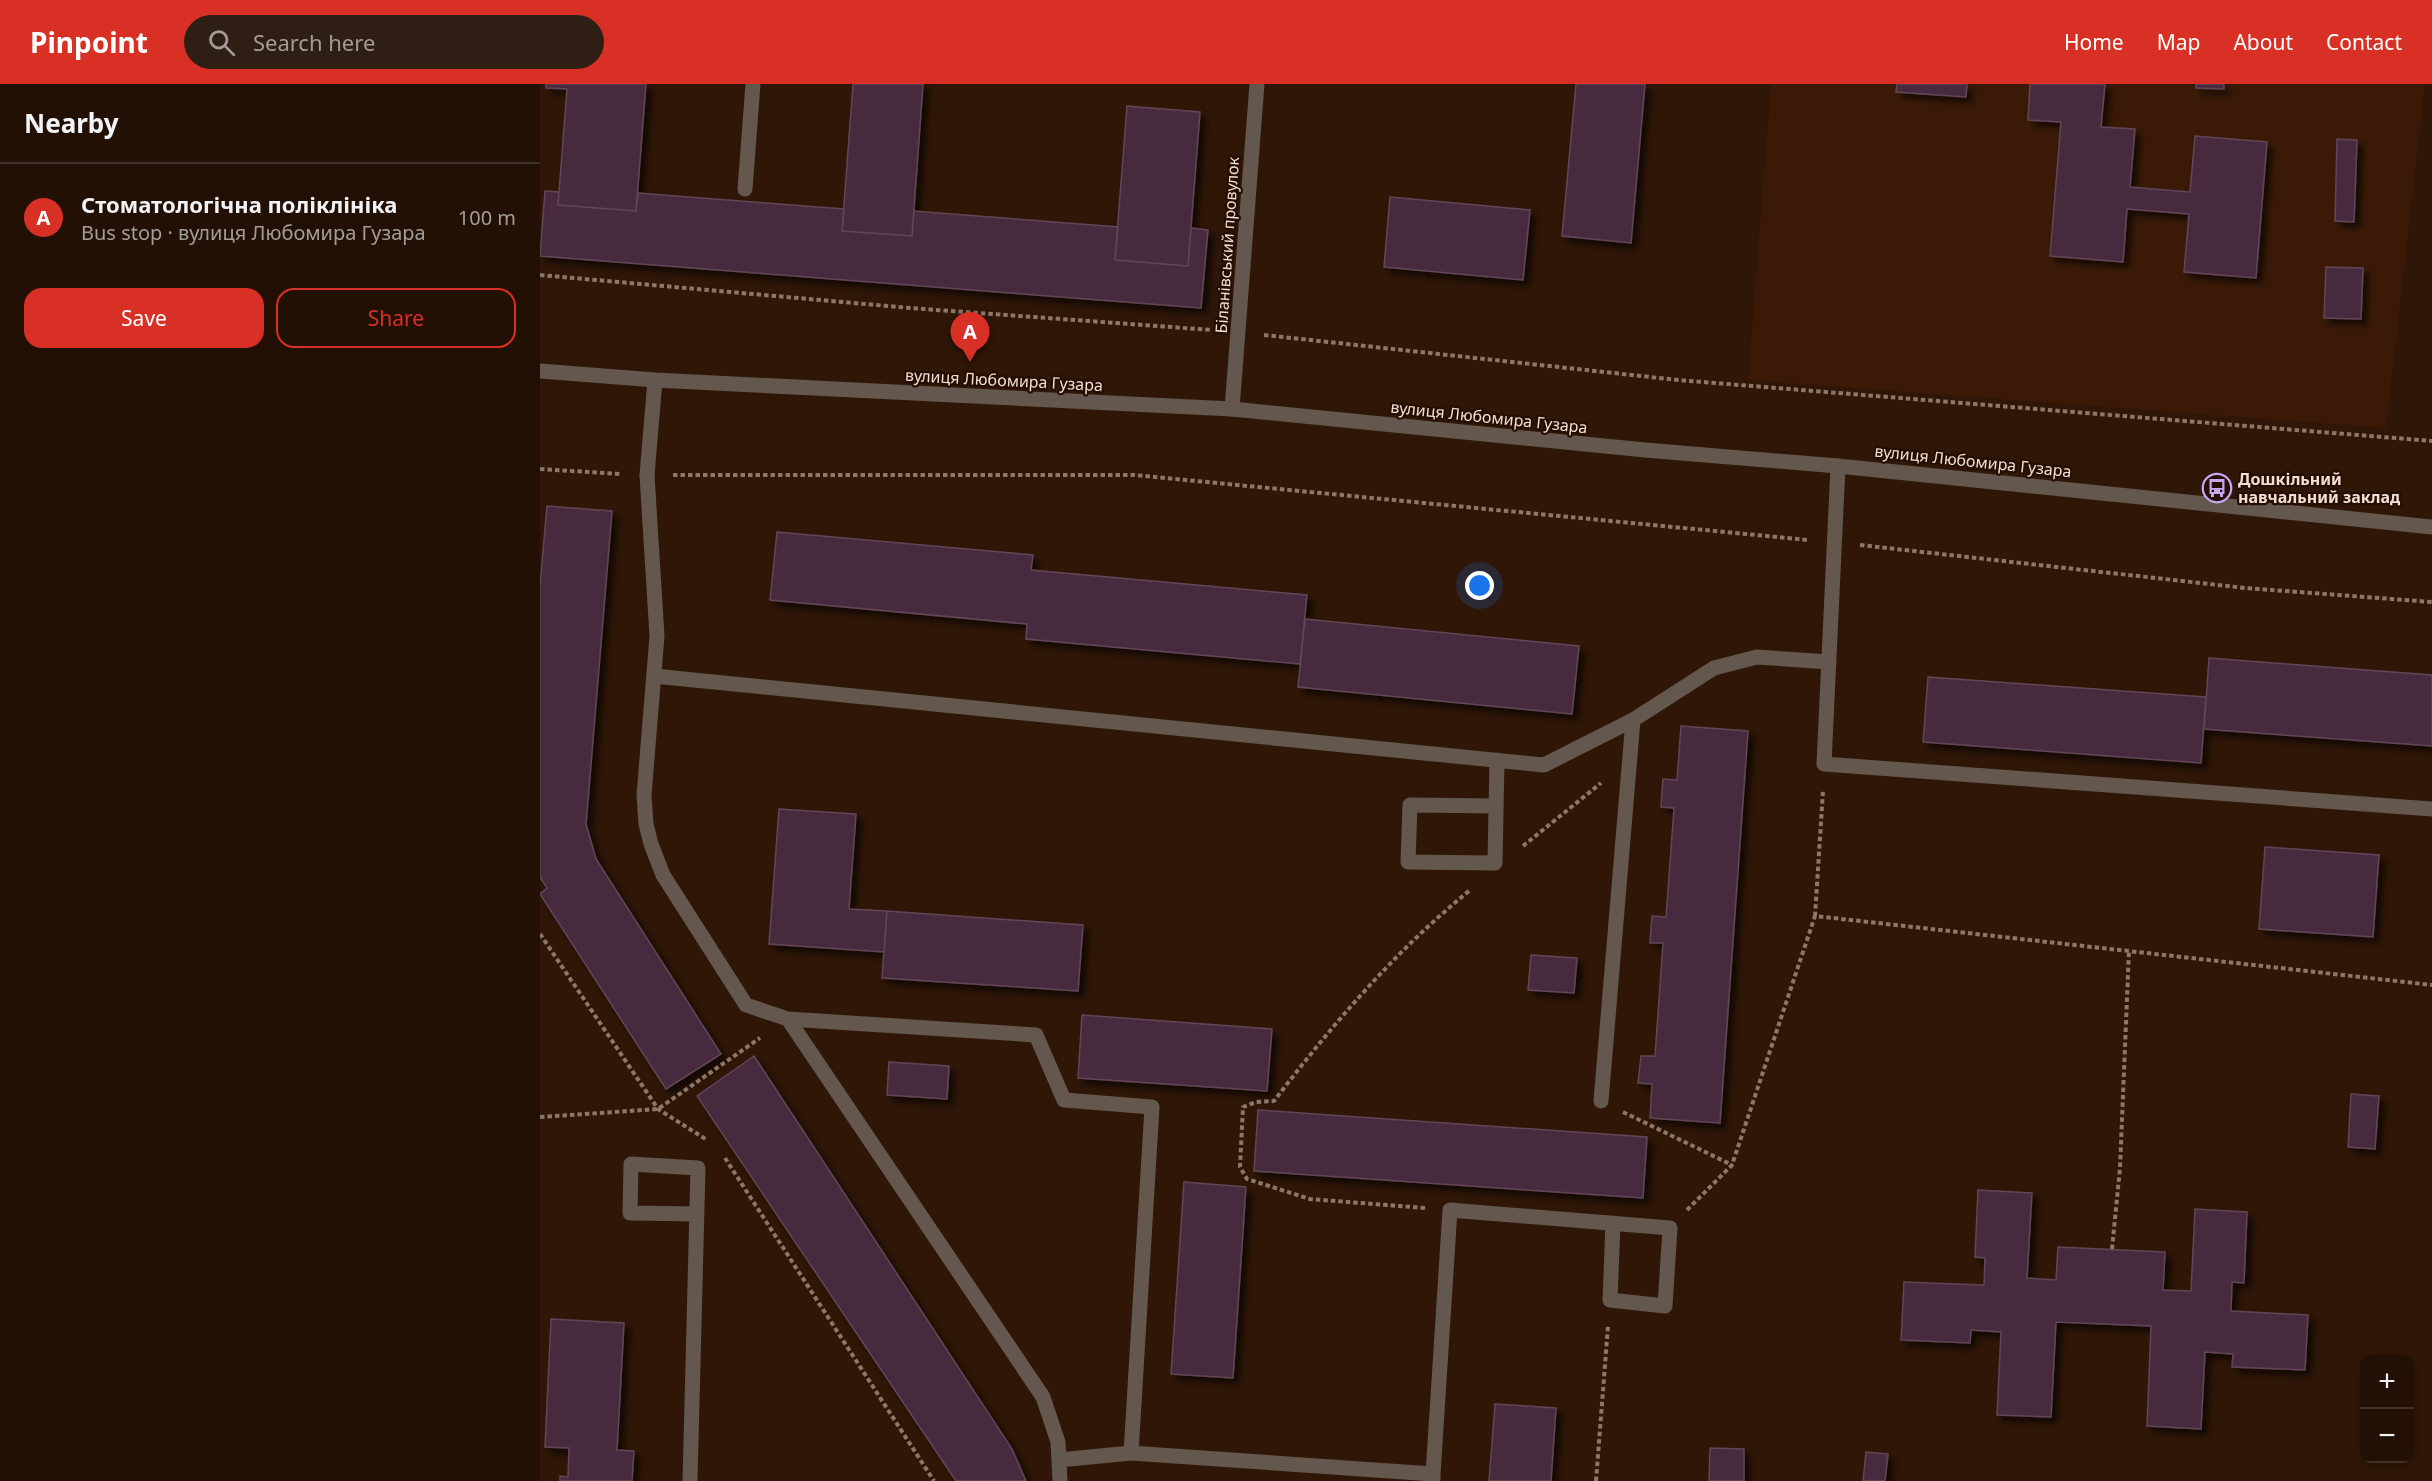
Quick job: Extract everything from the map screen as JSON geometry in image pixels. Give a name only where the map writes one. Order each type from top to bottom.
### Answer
[{"type":"street","points":[[745,189],[753,84]]},
{"type":"street","name":"Біланівський провулок","points":[[1232,409],[1257,84]]},
{"type":"street","name":"вулиця Любомира Гузара","points":[[540,371],[654,380],[1232,409],[1645,450],[1838,466],[2432,527]]},
{"type":"street","points":[[654,380],[647,475],[657,636],[644,795],[646,824],[663,875],[746,1005],[788,1020],[1036,1035],[1064,1100],[1152,1107],[1131,1453]]},
{"type":"street","points":[[1838,466],[1824,764],[2432,808]]},
{"type":"street","points":[[654,676],[1544,765],[1633,720],[1714,668],[1757,657],[1829,662]]},
{"type":"street","points":[[1601,1101],[1633,720]]},
{"type":"street","points":[[1496,806],[1410,805],[1408,862],[1495,863],[1497,760]]},
{"type":"street","points":[[788,1020],[1043,1397],[1058,1442],[1060,1481]]},
{"type":"street","points":[[690,1481],[697,1214],[698,1168],[631,1164],[630,1213],[697,1214]]},
{"type":"street","points":[[1059,1460],[1131,1453],[1433,1478],[1450,1210],[1670,1227],[1665,1306],[1610,1300],[1613,1223]]},
{"type":"path","points":[[540,275],[910,308],[1238,332],[1677,380],[2432,441]]},
{"type":"path","points":[[540,469],[647,475],[1134,475],[1835,543],[2245,588],[2432,602]]},
{"type":"path","points":[[1517,851],[1630,760]]},
{"type":"path","points":[[1670,1227],[1732,1165],[1815,916],[1824,764]]},
{"type":"path","points":[[1450,1210],[1310,1199],[1247,1179],[1240,1167],[1243,1107],[1256,1102],[1274,1101],[1326,1035],[1401,952],[1476,885]]},
{"type":"path","points":[[1815,916],[2432,985]]},
{"type":"path","points":[[540,934],[658,1109],[708,1142]]},
{"type":"path","points":[[2112,1249],[2120,1168],[2129,950]]},
{"type":"path","points":[[540,1117],[658,1109],[788,1020]]},
{"type":"path","points":[[1601,1101],[1732,1165]]},
{"type":"path","points":[[718,1148],[934,1481]]},
{"type":"path","points":[[1596,1481],[1610,1300]]},
{"type":"shaded area","points":[[1771,84],[2425,84],[2386,428],[1748,380]]},
{"type":"building","points":[[546,84],[646,84],[636,211],[558,205],[567,89],[546,88]]},
{"type":"building","points":[[853,84],[923,84],[912,236],[842,231]]},
{"type":"building","points":[[1576,84],[1645,84],[1631,243],[1562,236]]},
{"type":"building","points":[[1897,84],[1967,84],[1966,97],[1896,92]]},
{"type":"building","points":[[2030,84],[2105,84],[2101,127],[2135,129],[2130,187],[2190,192],[2195,136],[2267,142],[2256,278],[2184,272],[2189,214],[2127,209],[2123,262],[2050,256],[2061,122],[2028,120]]},
{"type":"building","points":[[2196,84],[2224,84],[2224,89],[2196,88]]},
{"type":"building","points":[[1127,106],[1200,112],[1188,266],[1115,260]]},
{"type":"building","points":[[2337,139],[2357,140],[2354,222],[2335,221]]},
{"type":"building","points":[[545,191],[559,192],[558,205],[636,211],[638,193],[844,209],[842,231],[912,236],[914,211],[1118,227],[1115,260],[1188,266],[1191,228],[1208,230],[1201,308],[540,256]]},
{"type":"building","points":[[1390,197],[1530,210],[1523,280],[1384,267]]},
{"type":"building","points":[[2326,267],[2363,268],[2361,319],[2324,318]]},
{"type":"building","points":[[547,506],[612,511],[586,824],[596,859],[721,1054],[666,1089],[540,894],[547,888],[540,877],[540,586]]},
{"type":"building","points":[[777,532],[1033,555],[1031,570],[1307,595],[1300,664],[1026,639],[1027,624],[770,600]]},
{"type":"building","points":[[1305,619],[1579,646],[1572,714],[1298,687]]},
{"type":"building","points":[[2209,658],[2432,675],[2432,746],[2204,729]]},
{"type":"building","points":[[1928,677],[2206,697],[2201,763],[1923,742]]},
{"type":"building","points":[[1681,726],[1748,731],[1720,1123],[1650,1118],[1652,1084],[1638,1083],[1641,1056],[1655,1056],[1663,943],[1650,943],[1652,916],[1666,917],[1674,808],[1661,807],[1663,779],[1677,780]]},
{"type":"building","points":[[779,809],[856,814],[849,909],[887,911],[884,952],[769,944]]},
{"type":"building","points":[[2265,847],[2379,855],[2373,937],[2259,929]]},
{"type":"building","points":[[887,911],[1083,925],[1078,991],[882,978]]},
{"type":"building","points":[[1531,955],[1577,958],[1574,993],[1528,990]]},
{"type":"building","points":[[1082,1015],[1272,1029],[1267,1091],[1078,1078]]},
{"type":"building","points":[[754,1056],[1012,1449],[1026,1481],[956,1481],[697,1096]]},
{"type":"building","points":[[889,1062],[949,1066],[947,1099],[887,1095]]},
{"type":"building","points":[[2351,1094],[2379,1096],[2375,1149],[2348,1147]]},
{"type":"building","points":[[1258,1110],[1647,1137],[1643,1198],[1254,1171]]},
{"type":"building","points":[[1184,1182],[1246,1187],[1233,1378],[1171,1374]]},
{"type":"building","points":[[1978,1190],[2032,1193],[2027,1278],[2056,1280],[2058,1247],[2165,1252],[2163,1290],[2191,1291],[2195,1209],[2247,1212],[2244,1283],[2232,1282],[2231,1311],[2308,1315],[2305,1370],[2232,1367],[2233,1354],[2205,1352],[2201,1429],[2147,1426],[2151,1326],[2056,1322],[2051,1417],[1997,1415],[2001,1332],[1971,1330],[1970,1343],[1901,1340],[1904,1282],[1984,1285],[1985,1258],[1975,1257]]},
{"type":"building","points":[[551,1319],[624,1323],[617,1450],[634,1451],[632,1481],[560,1481],[560,1476],[568,1477],[569,1448],[545,1447]]},
{"type":"building","points":[[1495,1404],[1556,1408],[1551,1481],[1489,1481]]},
{"type":"building","points":[[1710,1448],[1744,1449],[1744,1481],[1709,1481]]},
{"type":"building","points":[[1866,1452],[1888,1454],[1885,1481],[1863,1481]]},
{"type":"place","name":"Стоматологічна поліклініка","points":[[970,362]]},
{"type":"place","name":"Дошкільний навчальний заклад","points":[[2217,488]]}]
